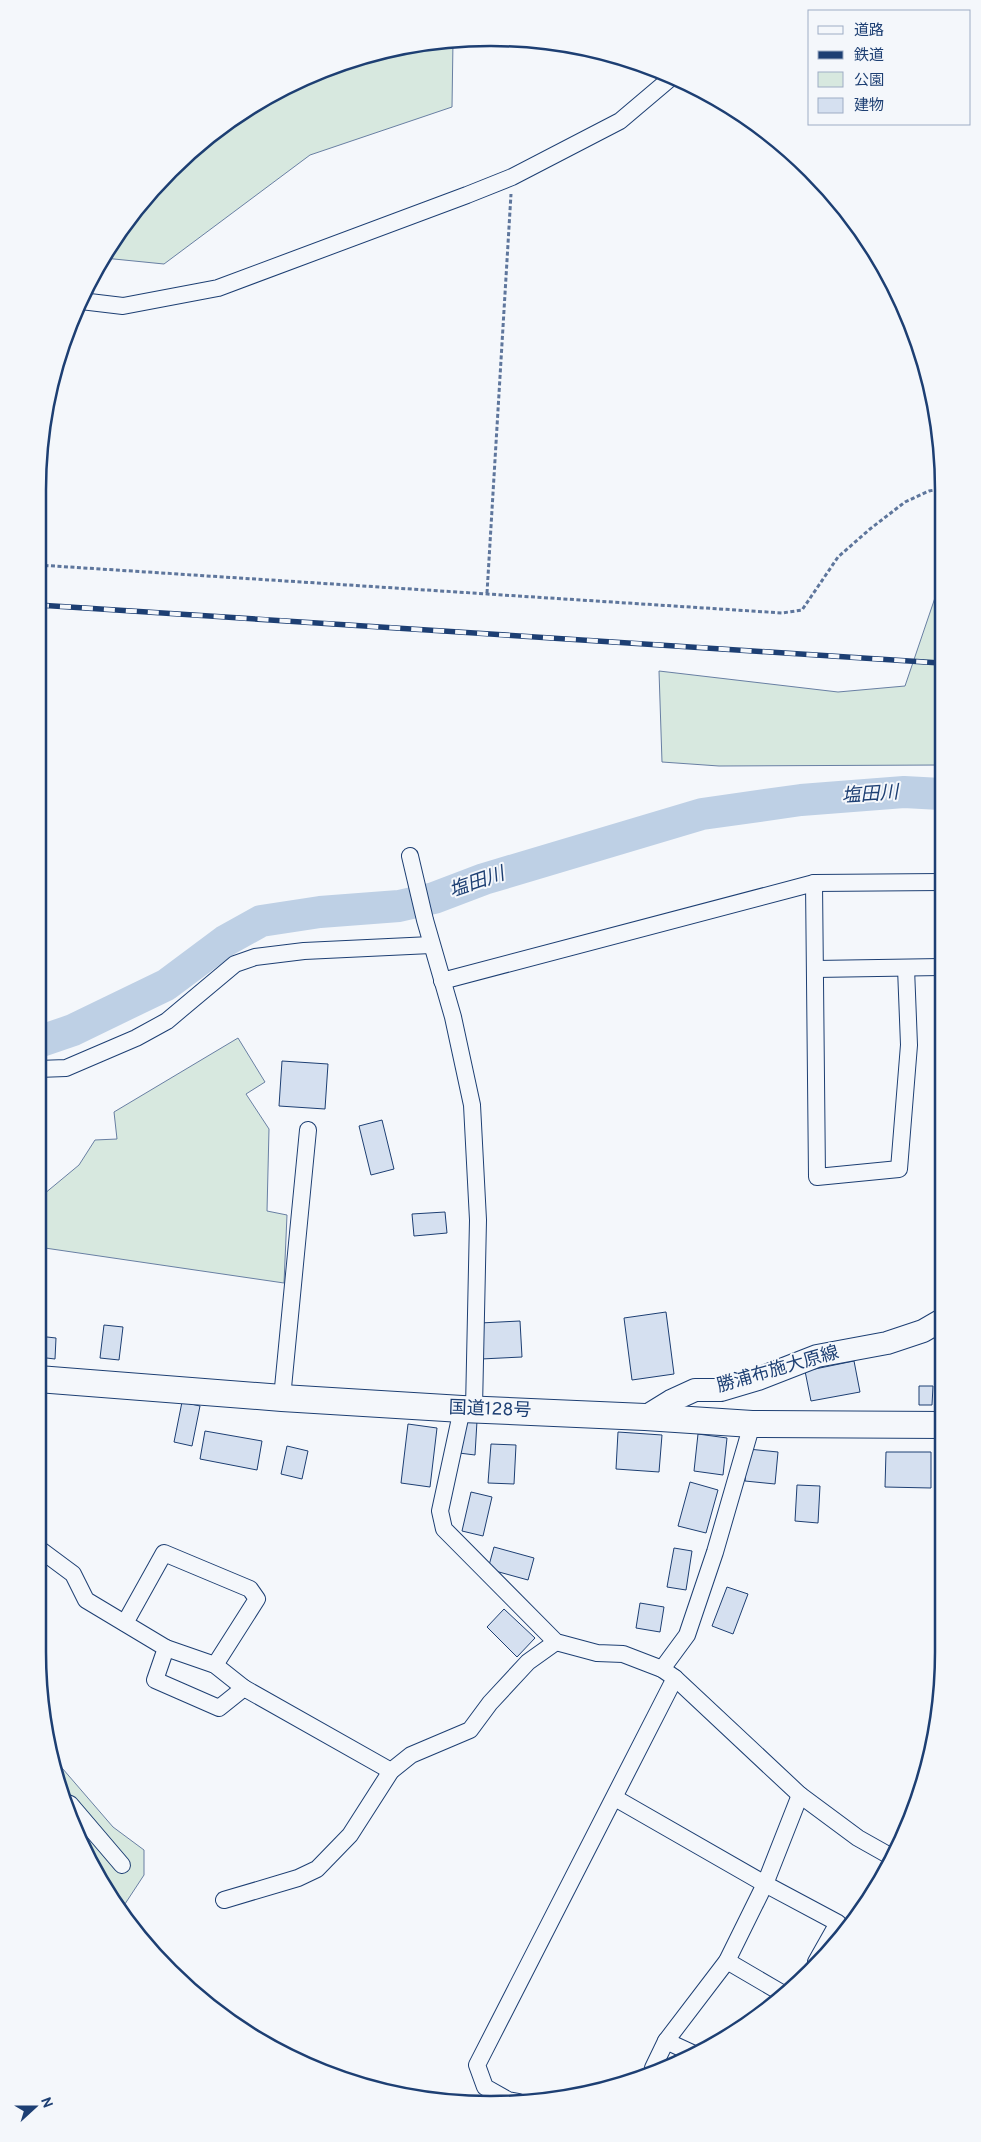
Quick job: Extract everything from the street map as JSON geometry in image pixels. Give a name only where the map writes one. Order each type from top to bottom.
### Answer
[{"type":"highway","name":"国道128号","points":[[46,1381],[282,1398],[752,1424],[935,1425]]},
{"type":"main road","name":"勝浦布施大原線","points":[[645,1417],[671,1401],[695,1390],[721,1390],[758,1379],[816,1356],[887,1344],[923,1332],[935,1324]]},
{"type":"street","points":[[88,302],[123,306],[218,288],[512,177],[620,120],[665,82]]},
{"type":"street","points":[[410,856],[424,920],[453,1017],[472,1104],[478,1220],[468,1409],[440,1511],[444,1530],[556,1642],[597,1653],[623,1654],[669,1673],[800,1795],[858,1838],[886,1854]]},
{"type":"street","points":[[442,981],[814,883],[935,882]]},
{"type":"street","points":[[814,883],[817,1177],[898,1169],[909,1045],[906,968]]},
{"type":"street","points":[[46,1069],[66,1068],[136,1038],[168,1021],[235,964],[255,957],[304,951],[432,945]]},
{"type":"street","points":[[815,970],[935,967]]},
{"type":"street","points":[[282,1398],[308,1130]]},
{"type":"street","points":[[500,2096],[485,2087],[477,2065],[615,1798],[687,1635],[715,1552],[752,1424]]},
{"type":"street","points":[[125,1623],[164,1553],[250,1589],[257,1599],[215,1665]]},
{"type":"street","points":[[46,1554],[73,1574],[86,1600],[166,1648],[215,1665],[244,1688],[391,1771]]},
{"type":"street","points":[[224,1900],[298,1878],[317,1869],[350,1835],[391,1771],[411,1754],[470,1730],[490,1703],[528,1662],[556,1642]]},
{"type":"street","points":[[166,1648],[155,1680],[219,1708],[244,1688]]},
{"type":"street","points":[[654,2065],[666,2041],[726,1961],[765,1884],[800,1795]]},
{"type":"street","points":[[615,1798],[765,1884],[838,1922],[828,1941]]},
{"type":"street","points":[[76,1811],[122,1865]]},
{"type":"street","points":[[726,1961],[777,1991]]},
{"type":"street","points":[[666,2041],[686,2050]]},
{"type":"path","points":[[487,593],[512,177]]},
{"type":"path","points":[[46,565],[782,613],[802,610],[838,557],[905,502],[929,491],[935,490]]},
{"type":"green space","points":[[453,48],[452,107],[310,155],[164,264],[112,259],[138,220],[156,198],[176,176],[220,138],[268,106],[320,80],[376,61]]},
{"type":"green space","points":[[935,598],[935,765],[719,766],[662,762],[659,671],[838,692],[905,686]]},
{"type":"green space","points":[[238,1038],[265,1082],[246,1094],[269,1129],[267,1211],[287,1215],[284,1283],[46,1248],[46,1192],[79,1165],[95,1140],[117,1139],[114,1112]]},
{"type":"green space","points":[[61,1767],[113,1827],[144,1850],[144,1875],[125,1904],[92,1848],[80,1822]]},
{"type":"building","points":[[282,1061],[328,1064],[325,1109],[279,1106]]},
{"type":"building","points":[[382,1120],[394,1169],[371,1175],[359,1126]]},
{"type":"building","points":[[445,1212],[447,1233],[414,1236],[412,1214]]},
{"type":"building","points":[[666,1312],[674,1374],[632,1380],[624,1318]]},
{"type":"building","points":[[520,1321],[522,1357],[481,1359],[480,1323]]},
{"type":"building","points":[[104,1325],[123,1327],[119,1360],[100,1358]]},
{"type":"building","points":[[46,1337],[56,1338],[55,1359],[46,1358]]},
{"type":"building","points":[[854,1361],[860,1392],[811,1401],[805,1371]]},
{"type":"building","points":[[919,1386],[933,1386],[932,1405],[919,1405]]},
{"type":"building","points":[[182,1402],[200,1406],[192,1446],[174,1442]]},
{"type":"building","points":[[461,1420],[477,1421],[475,1455],[459,1453]]},
{"type":"building","points":[[408,1424],[437,1428],[430,1487],[401,1483]]},
{"type":"building","points":[[205,1431],[262,1441],[257,1470],[200,1459]]},
{"type":"building","points":[[618,1432],[662,1435],[659,1472],[616,1469]]},
{"type":"building","points":[[698,1434],[727,1438],[723,1475],[694,1471]]},
{"type":"building","points":[[491,1444],[516,1445],[514,1484],[488,1483]]},
{"type":"building","points":[[287,1446],[308,1451],[302,1479],[281,1474]]},
{"type":"building","points":[[748,1449],[778,1452],[775,1484],[745,1481]]},
{"type":"building","points":[[886,1452],[931,1452],[931,1488],[885,1487]]},
{"type":"building","points":[[690,1482],[718,1490],[706,1533],[678,1526]]},
{"type":"building","points":[[797,1485],[820,1486],[818,1523],[795,1521]]},
{"type":"building","points":[[471,1492],[492,1497],[483,1536],[462,1531]]},
{"type":"building","points":[[494,1547],[534,1558],[528,1580],[488,1569]]},
{"type":"building","points":[[674,1548],[692,1551],[686,1590],[667,1587]]},
{"type":"building","points":[[727,1587],[748,1594],[733,1634],[712,1626]]},
{"type":"building","points":[[640,1603],[664,1607],[660,1632],[636,1628]]},
{"type":"building","points":[[504,1609],[535,1638],[517,1657],[487,1627]]},
{"type":"waterway","name":"塩田川","points":[[46,1039],[73,1030],[166,985],[225,941],[261,921],[320,912],[399,906],[434,898],[484,879],[702,814],[801,800],[904,792],[935,794]]},
{"type":"railway","points":[[46,606],[935,663]]}]
